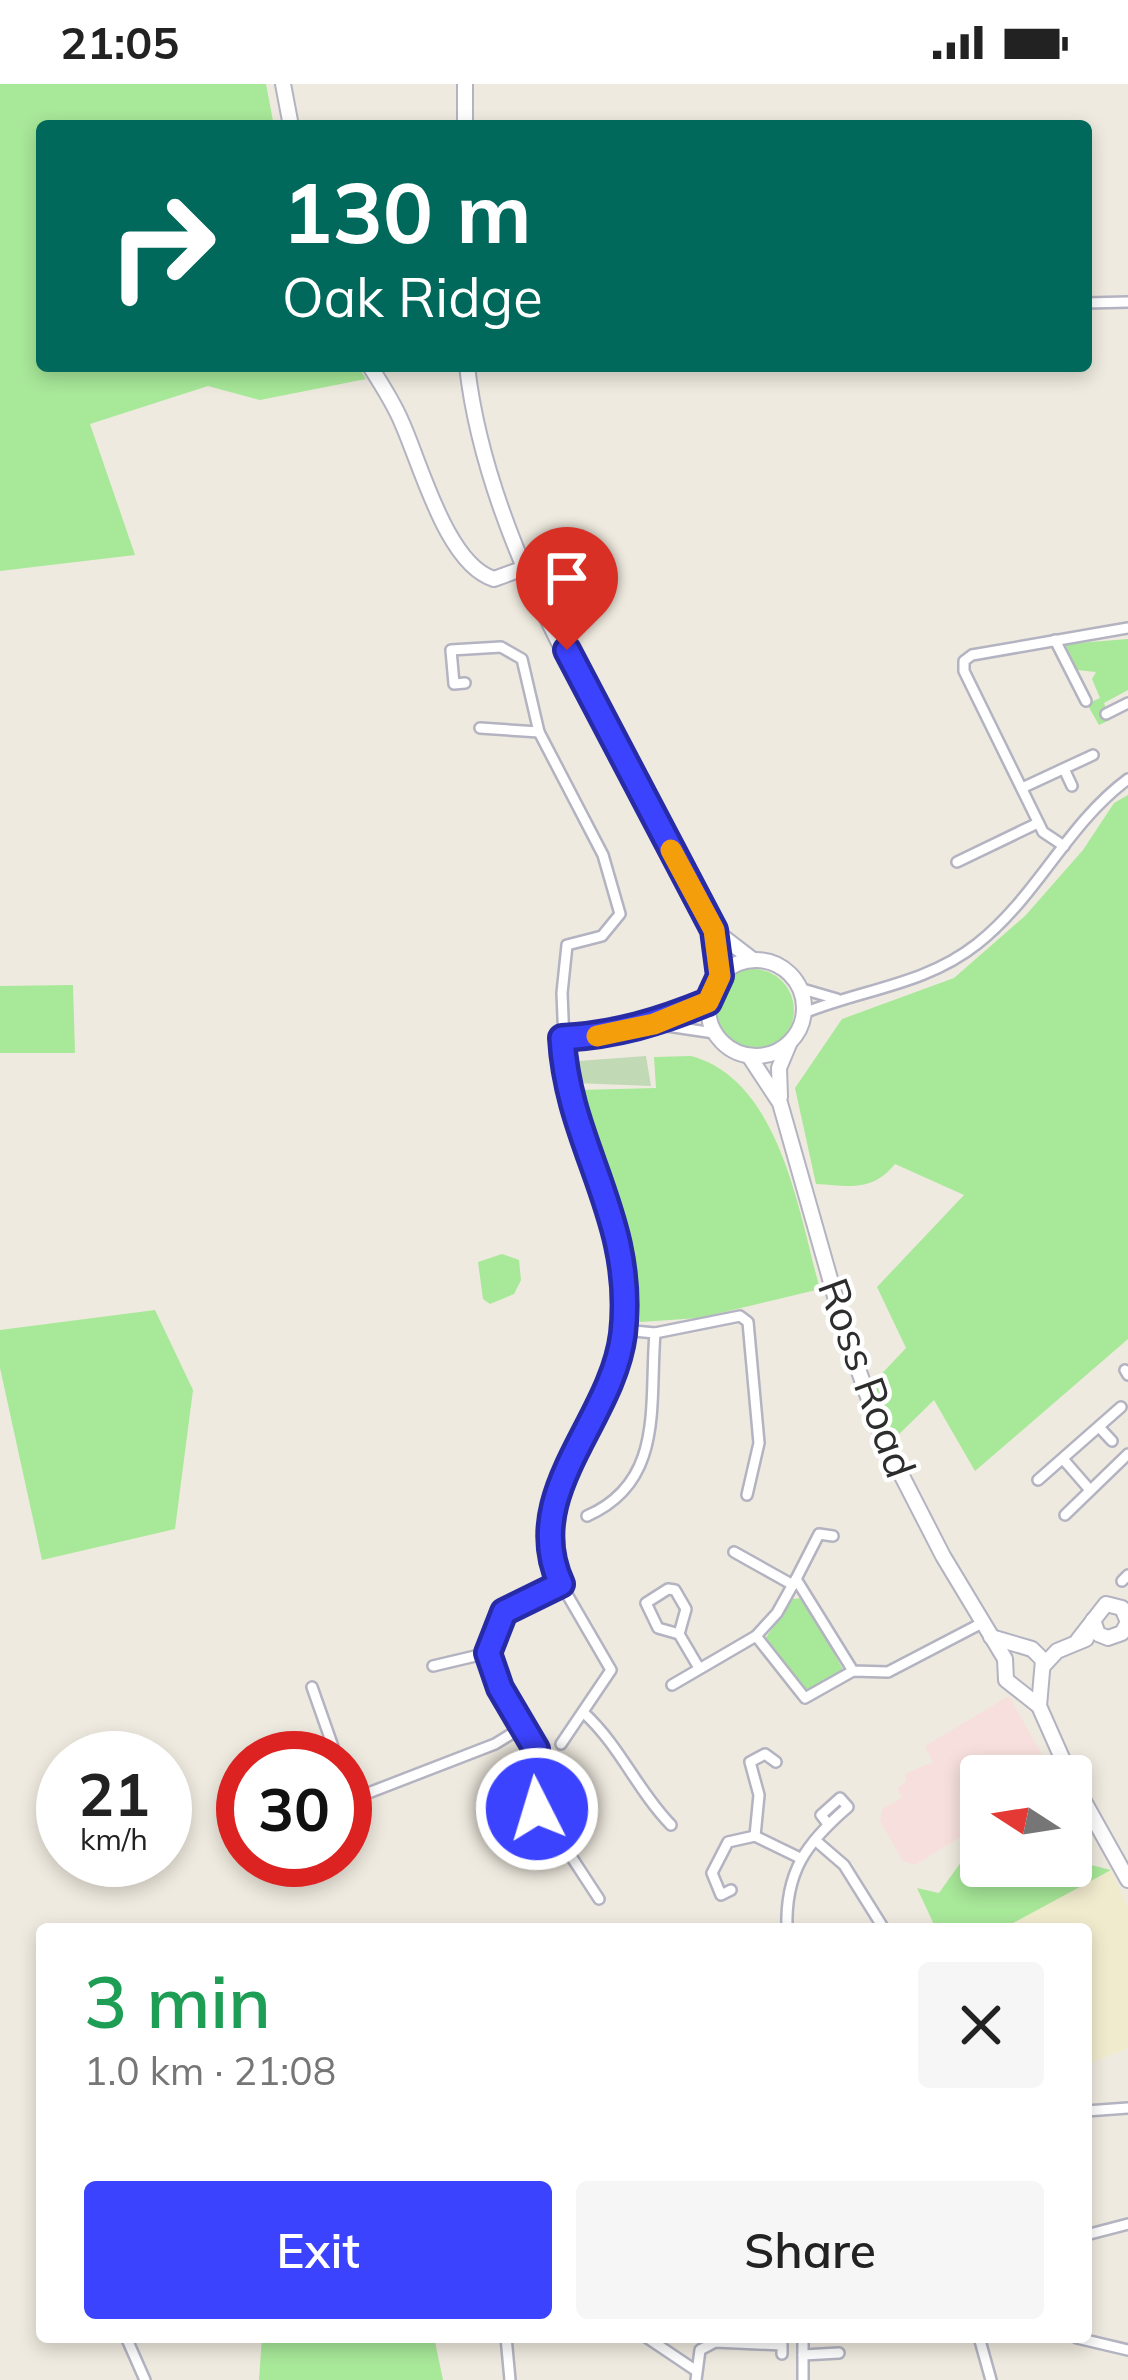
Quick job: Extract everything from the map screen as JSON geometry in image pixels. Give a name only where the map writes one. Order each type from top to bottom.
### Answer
[{"type":"main road","points":[[283,84],[290,120]]},
{"type":"main road","points":[[465,84],[465,120]]},
{"type":"main road","points":[[373,372],[464,556],[477,572],[494,579],[526,567]]},
{"type":"main road","points":[[468,372],[486,458],[526,567],[714,930],[720,976],[708,1002],[714,1033],[732,1050],[748,1056],[770,1055],[789,1044]]},
{"type":"main road","points":[[714,930],[753,960],[781,967],[799,988],[804,1013],[778,1068],[780,1103]]},
{"type":"main road","points":[[720,976],[753,960]]},
{"type":"main road","points":[[748,1056],[780,1103]]},
{"type":"main road","name":"Ross Road","points":[[780,1103],[871,1407],[916,1508],[1005,1659]]},
{"type":"main road","points":[[1061,1755],[1039,1706],[1038,1684],[1044,1665],[1078,1640],[1122,1634],[1125,1610],[1100,1606],[1078,1640]]},
{"type":"main road","points":[[1093,1620],[1103,1637]]},
{"type":"main road","points":[[986,1630],[1026,1648],[1057,1651]]},
{"type":"main road","points":[[1026,1648],[1005,1659],[1004,1673],[1039,1706]]},
{"type":"main road","points":[[1026,1648],[1044,1665]]},
{"type":"main road","points":[[1017,1688],[1038,1684]]},
{"type":"main road","points":[[1092,1815],[1128,1880]]},
{"type":"street","points":[[1092,303],[1128,302]]},
{"type":"street","points":[[1064,846],[1038,824],[964,671],[964,661],[1128,628]]},
{"type":"street","points":[[1055,640],[1086,701]]},
{"type":"street","points":[[465,683],[454,684],[451,650],[501,647],[517,654],[529,674],[539,732],[596,839],[619,905],[618,922],[602,936],[567,945],[562,1038],[573,1115],[608,1191],[617,1233],[623,1330],[610,1386],[554,1494],[549,1546],[561,1584],[611,1670],[561,1744]]},
{"type":"street","points":[[1076,681],[1092,673]]},
{"type":"street","points":[[1106,714],[1128,703]]},
{"type":"street","points":[[479,728],[539,732]]},
{"type":"street","points":[[1022,788],[1093,755]]},
{"type":"street","points":[[1064,769],[1072,786]]},
{"type":"street","points":[[804,1013],[948,965],[1018,907],[1064,846],[1128,779]]},
{"type":"street","points":[[957,862],[1038,824]]},
{"type":"street","points":[[799,988],[837,1000]]},
{"type":"street","points":[[562,1038],[611,1035],[708,1002]]},
{"type":"street","points":[[654,1024],[714,1033]]},
{"type":"street","points":[[623,1330],[656,1333],[740,1316],[748,1322],[759,1443],[747,1495]]},
{"type":"street","points":[[587,1516],[630,1487],[643,1465],[652,1434],[656,1333]]},
{"type":"street","points":[[1038,1480],[1121,1407]]},
{"type":"street","points":[[1099,1427],[1112,1441]]},
{"type":"street","points":[[1065,1516],[1128,1454]]},
{"type":"street","points":[[1063,1459],[1090,1490]]},
{"type":"street","points":[[672,1685],[755,1636],[795,1582],[819,1534],[833,1536]]},
{"type":"street","points":[[734,1552],[795,1582],[853,1671]]},
{"type":"street","points":[[561,1584],[504,1612],[488,1653],[537,1758],[515,1803],[548,1821],[599,1899]]},
{"type":"street","points":[[679,1634],[686,1609],[675,1590],[668,1589],[646,1603],[646,1610],[658,1628],[679,1634],[699,1668]]},
{"type":"street","points":[[755,1636],[805,1698],[853,1671],[888,1672],[986,1630]]},
{"type":"street","points":[[433,1666],[488,1653]]},
{"type":"street","points":[[312,1687],[327,1731]]},
{"type":"street","points":[[584,1713],[615,1746],[650,1804],[671,1825]]},
{"type":"street","points":[[560,1716],[574,1726]]},
{"type":"street","points":[[372,1792],[495,1744],[520,1728]]},
{"type":"street","points":[[755,1836],[759,1795],[750,1762],[765,1754],[776,1762]]},
{"type":"street","points":[[650,1804],[663,1795]]},
{"type":"street","points":[[787,1923],[788,1885],[798,1857],[828,1824]]},
{"type":"street","points":[[731,1890],[721,1895],[712,1873],[717,1855],[728,1842],[755,1836],[798,1857]]},
{"type":"street","points":[[815,1840],[844,1865],[880,1923]]},
{"type":"street","points":[[1092,2111],[1128,2108]]},
{"type":"street","points":[[1092,2233],[1128,2224]]},
{"type":"street","points":[[1092,2342],[1128,2350]]},
{"type":"street","points":[[130,2343],[145,2380]]},
{"type":"street","points":[[507,2343],[510,2380]]},
{"type":"street","points":[[654,2343],[696,2375],[700,2350],[713,2343]]},
{"type":"street","points":[[737,2343],[782,2345],[782,2354]]},
{"type":"street","points":[[803,2343],[803,2380]]},
{"type":"street","points":[[981,2343],[992,2380]]},
{"type":"street","points":[[803,2355],[838,2353]]},
{"type":"shaded area","points":[[1009,1696],[1042,1755],[960,1755],[960,1837],[915,1865],[903,1861],[880,1821],[882,1809],[902,1798],[897,1789],[906,1781],[905,1774],[933,1762],[925,1746]]},
{"type":"shaded area","points":[[1111,1870],[1128,1907],[1128,2048],[1092,2063],[1092,1923],[1013,1923],[1080,1887],[1092,1887],[1092,1880]]},
{"type":"green space","points":[[0,84],[266,84],[273,120],[36,120],[36,372],[362,372],[366,379],[260,400],[208,386],[90,424],[135,555],[0,571]]},
{"type":"green space","points":[[1128,639],[1128,690],[1104,703],[1110,720],[1099,725],[1087,704],[1100,698],[1092,679],[1096,672],[1077,670],[1065,644]]},
{"type":"green space","points":[[1128,795],[1128,1339],[975,1471],[934,1400],[892,1441],[874,1382],[906,1348],[877,1287],[964,1195],[895,1164],[869,1183],[816,1184],[795,1088],[842,1019],[954,978],[1025,916],[1083,850],[1114,803]]},
{"type":"green space","points":[[753,969],[782,981],[794,1010],[782,1039],[753,1051],[724,1039],[712,1010],[724,981]]},
{"type":"green space","points":[[73,985],[75,1053],[0,1053],[0,986]]},
{"type":"green space","points":[[646,1056],[651,1086],[574,1083],[578,1061]]},
{"type":"green space","points":[[691,1056],[722,1070],[746,1092],[766,1121],[794,1189],[820,1289],[699,1318],[640,1322],[631,1235],[579,1090],[656,1088],[654,1057]]},
{"type":"green space","points":[[502,1254],[519,1260],[521,1280],[514,1294],[490,1304],[483,1299],[478,1262]]},
{"type":"green space","points":[[155,1310],[193,1390],[175,1529],[42,1560],[0,1368],[0,1330]]},
{"type":"green space","points":[[803,1598],[845,1673],[809,1695],[763,1642],[792,1599]]},
{"type":"green space","points":[[960,1863],[960,1887],[1080,1887],[1013,1923],[933,1923],[917,1888],[939,1893]]},
{"type":"green space","points":[[1092,1865],[1111,1870],[1092,1880]]},
{"type":"green space","points":[[262,2343],[435,2343],[443,2380],[259,2380]]},
{"type":"slow traffic","points":[[597,1036],[654,1024],[708,1002],[720,976],[714,930],[671,850]]},
{"type":"route","points":[[537,1809],[518,1798],[537,1758],[536,1749],[520,1728],[488,1653],[493,1629],[504,1612],[561,1584],[549,1546],[554,1494],[610,1386],[623,1330],[624,1286],[617,1233],[608,1191],[566,1091],[562,1038],[611,1035],[654,1024],[708,1002],[720,976],[714,930],[567,650]]}]
